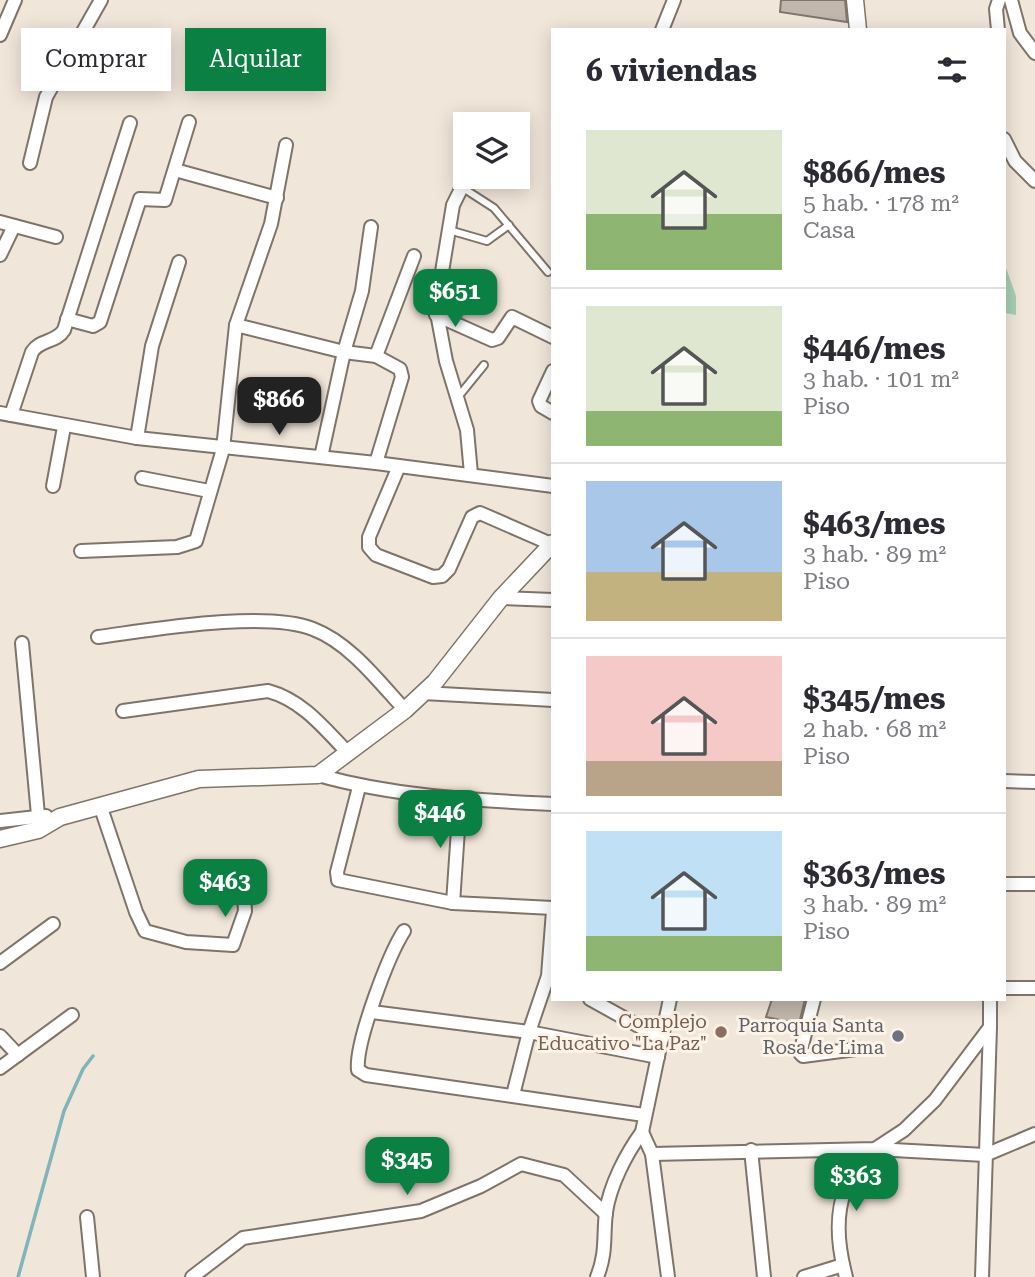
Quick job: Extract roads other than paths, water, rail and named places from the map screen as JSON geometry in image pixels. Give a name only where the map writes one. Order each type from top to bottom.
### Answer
[{"type":"street","points":[[0,35],[15,0]]},
{"type":"street","points":[[30,163],[46,97],[101,0]]},
{"type":"street","points":[[663,28],[674,0]]},
{"type":"street","points":[[855,0],[858,28]]},
{"type":"street","points":[[1011,0],[1020,33],[1035,53]]},
{"type":"street","points":[[996,3],[998,28]]},
{"type":"street","points":[[67,319],[93,326],[100,321],[140,199],[165,200],[190,122]]},
{"type":"street","points":[[130,123],[67,319],[60,335],[36,346],[32,352],[6,414],[136,438],[376,463],[551,486]]},
{"type":"street","points":[[1006,143],[1015,161],[1035,181]]},
{"type":"street","points":[[81,551],[148,550],[191,544],[198,535],[223,449],[236,324],[277,198],[286,145]]},
{"type":"street","points":[[175,170],[277,198]]},
{"type":"street","points":[[460,189],[453,205],[436,315],[446,362],[467,429],[471,474]]},
{"type":"street","points":[[0,222],[56,237]]},
{"type":"street","points":[[0,255],[14,226]]},
{"type":"street","points":[[321,457],[344,352],[362,291],[370,227]]},
{"type":"street","points":[[376,356],[414,256]]},
{"type":"street","points":[[136,438],[152,346],[179,262]]},
{"type":"street","points":[[436,315],[492,340],[498,338],[512,317],[551,336]]},
{"type":"street","points":[[236,324],[344,352],[376,356],[402,373],[376,463]]},
{"type":"street","points":[[551,375],[539,401],[541,406],[551,412]]},
{"type":"street","points":[[53,486],[64,426]]},
{"type":"street","points":[[399,466],[369,537],[369,547],[376,555],[433,577],[442,576],[449,569],[472,517],[480,513],[551,543]]},
{"type":"street","points":[[142,478],[209,491]]},
{"type":"street","points":[[318,775],[405,710],[423,693],[501,598],[551,544]]},
{"type":"street","points":[[501,598],[551,600]]},
{"type":"street","points":[[98,638],[252,622],[274,622],[311,628],[331,638],[360,663],[405,710]]},
{"type":"street","points":[[22,643],[38,815]]},
{"type":"street","points":[[122,711],[268,691],[287,696],[302,707],[348,753]]},
{"type":"street","points":[[423,693],[551,700]]},
{"type":"street","points":[[0,821],[38,815],[60,817],[101,808],[199,779],[318,775],[359,787],[460,800],[551,804]]},
{"type":"street","points":[[1006,781],[1035,782]]},
{"type":"street","points":[[359,787],[338,880],[453,903],[551,909]]},
{"type":"street","points":[[453,903],[460,800]]},
{"type":"street","points":[[101,808],[145,931],[186,942],[233,945],[245,911],[244,895]]},
{"type":"street","points":[[0,839],[38,830],[60,817]]},
{"type":"street","points":[[1006,884],[1035,884]]},
{"type":"street","points":[[0,962],[53,924]]},
{"type":"street","points":[[404,931],[390,957],[357,1061],[358,1070],[366,1075],[644,1115]]},
{"type":"street","points":[[513,1095],[529,1032],[550,977],[551,954]]},
{"type":"street","points":[[1006,988],[1035,988]]},
{"type":"street","points":[[594,1001],[662,1039]]},
{"type":"street","points":[[597,1277],[605,1259],[606,1214],[631,1147],[642,1132],[670,1001]]},
{"type":"street","points":[[813,1001],[800,1053],[803,1056],[856,1049]]},
{"type":"street","points":[[982,1277],[990,1001]]},
{"type":"street","points":[[372,1012],[529,1032],[658,1057]]},
{"type":"street","points":[[0,1068],[72,1015]]},
{"type":"street","points":[[804,1277],[844,1271],[839,1240],[839,1208],[855,1165],[922,1115],[990,1027]]},
{"type":"street","points":[[0,1035],[18,1055]]},
{"type":"street","points":[[642,1132],[652,1154],[668,1277]]},
{"type":"street","points":[[652,1154],[875,1149],[985,1156],[1035,1134]]},
{"type":"street","points":[[751,1150],[764,1277]]},
{"type":"street","points":[[192,1277],[243,1238],[421,1211],[470,1192],[521,1164],[564,1175],[587,1192],[606,1214]]},
{"type":"street","points":[[88,1217],[93,1277]]},
{"type":"lane","points":[[473,189],[509,225],[548,272]]},
{"type":"lane","points":[[449,230],[487,242],[509,225]]},
{"type":"lane","points":[[458,397],[484,365]]},
{"type":"waterway","points":[[18,1277],[64,1111],[83,1069],[93,1056]]},
{"type":"place","name":"Complejo Educativo \"La Paz\"","points":[[721,1032]]},
{"type":"place","name":"Parroquia Santa Rosa de Lima","points":[[898,1036]]}]
